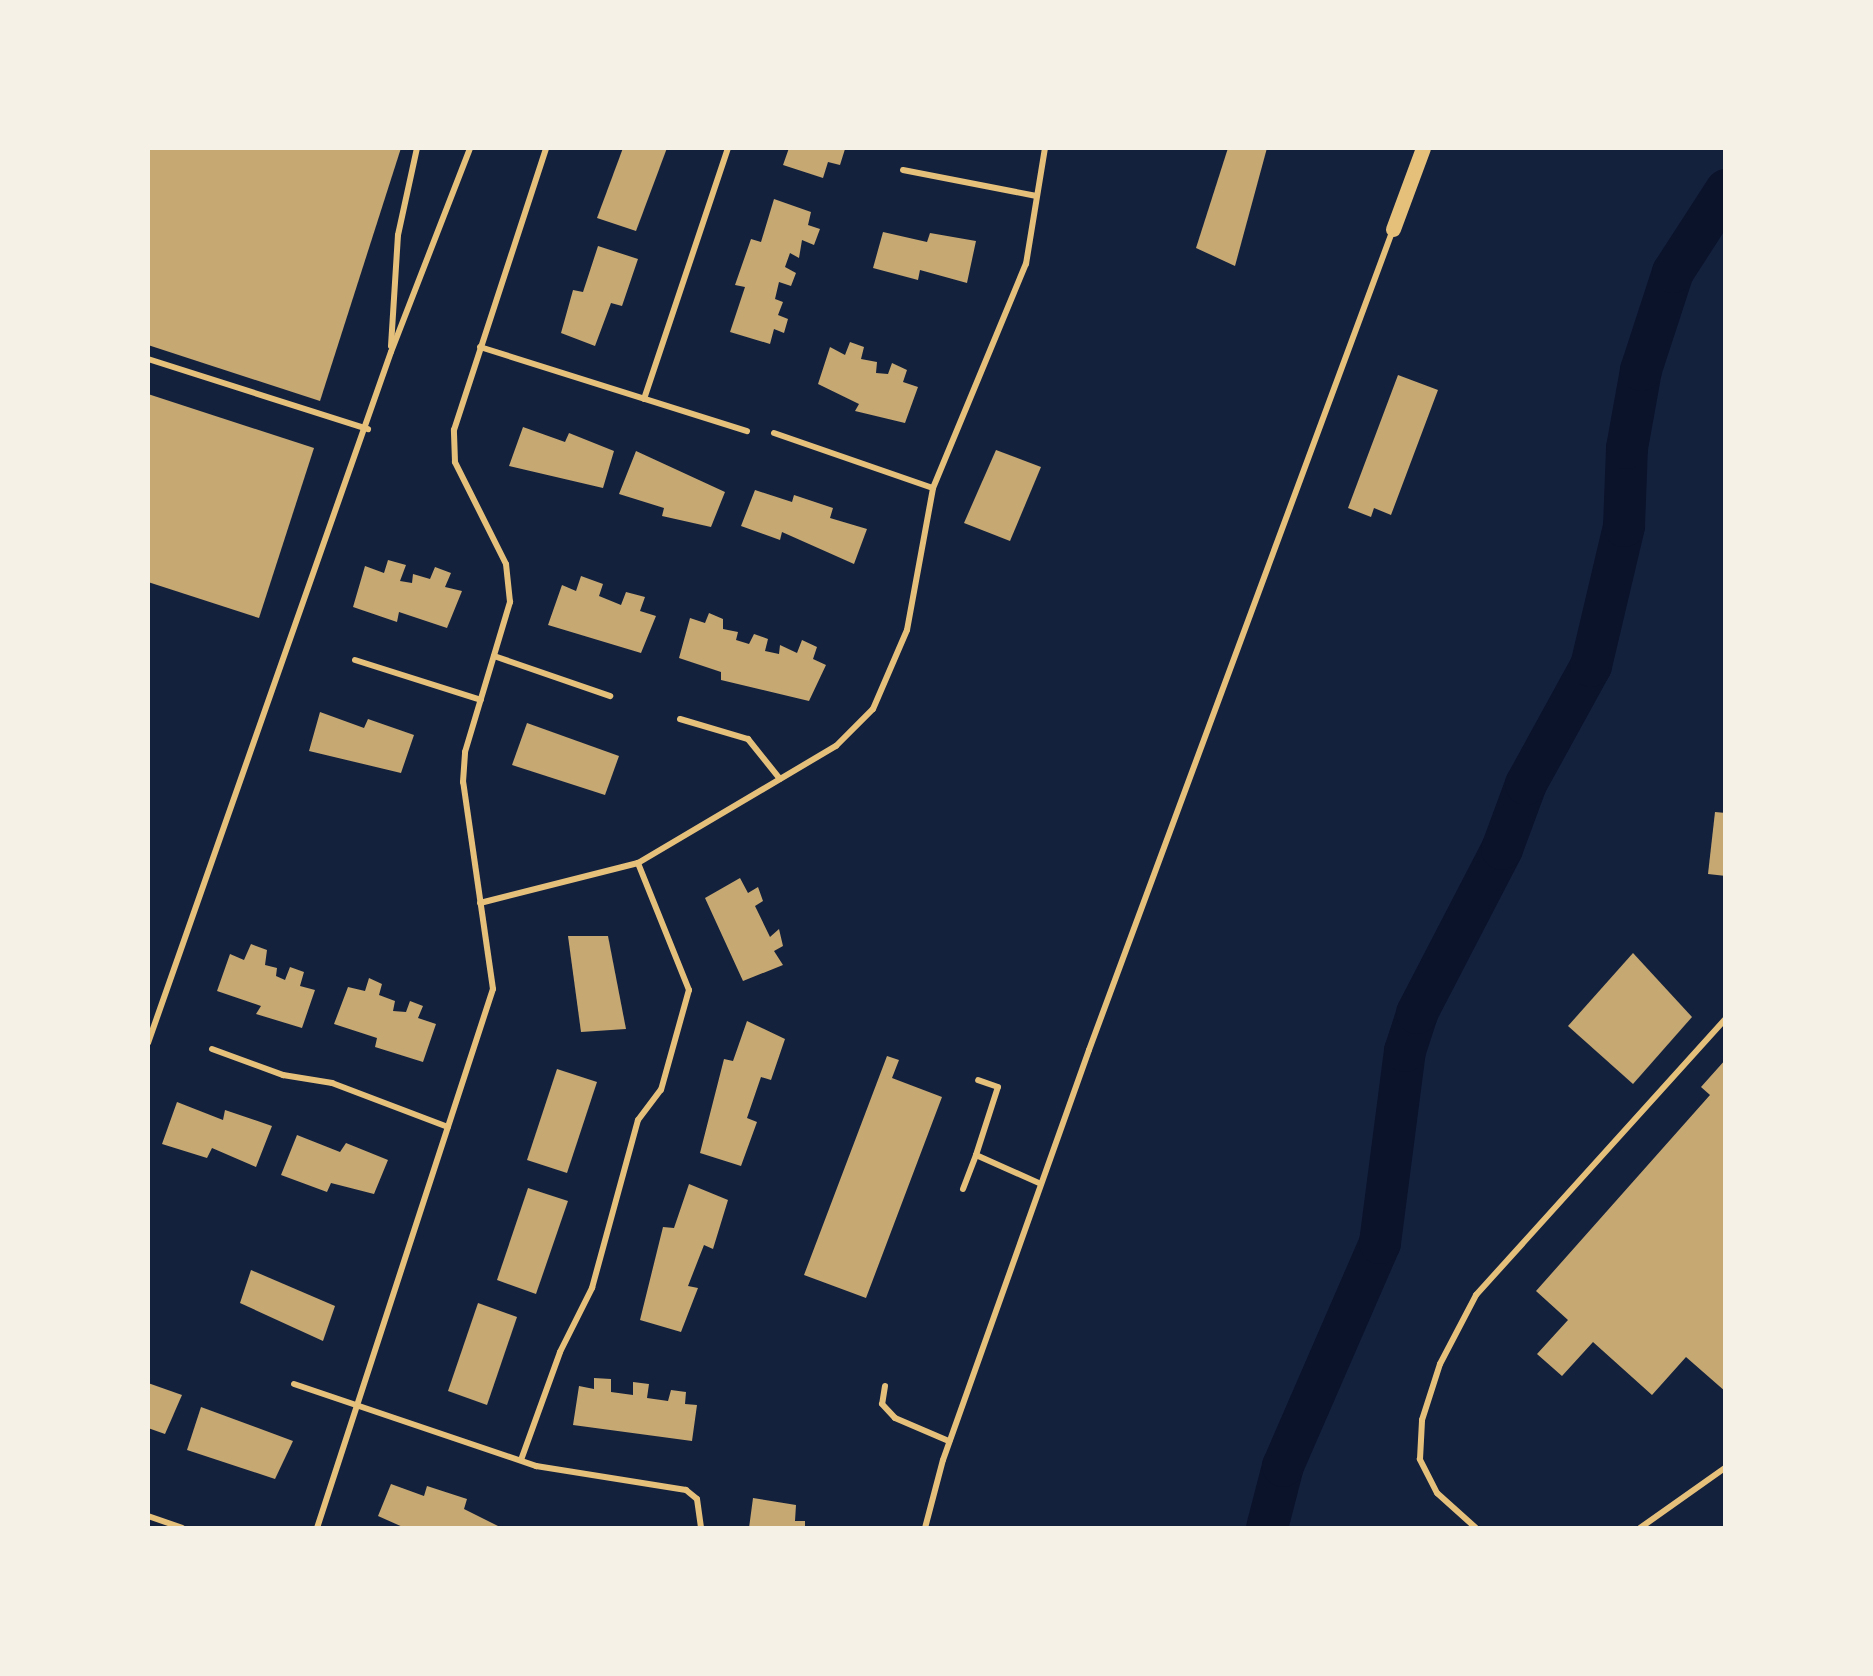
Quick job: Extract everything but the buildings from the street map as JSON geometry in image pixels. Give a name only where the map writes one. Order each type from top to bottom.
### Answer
[{"type":"street","points":[[1393,229],[1423,148]]},
{"type":"lane","points":[[390,352],[400,219],[417,148]]},
{"type":"lane","points":[[148,1043],[368,428],[390,352],[470,148]]},
{"type":"lane","points":[[317,1528],[492,990],[463,782],[480,700],[510,602],[506,564],[455,462],[454,430],[546,148]]},
{"type":"lane","points":[[644,399],[728,148]]},
{"type":"lane","points":[[480,902],[638,863],[836,746],[873,710],[908,630],[933,488],[1026,264],[1046,148]]},
{"type":"lane","points":[[903,170],[1037,196]]},
{"type":"lane","points":[[925,1528],[950,1440],[1041,1184],[1393,229]]},
{"type":"lane","points":[[480,348],[748,431]]},
{"type":"lane","points":[[148,359],[368,428]]},
{"type":"lane","points":[[774,433],[933,488]]},
{"type":"lane","points":[[494,656],[610,696]]},
{"type":"lane","points":[[355,660],[480,700]]},
{"type":"lane","points":[[680,720],[748,739],[780,779]]},
{"type":"lane","points":[[521,1460],[560,1352],[592,1288],[638,1120],[661,1090],[690,990],[638,863]]},
{"type":"lane","points":[[1476,1528],[1438,1493],[1420,1459],[1422,1420],[1440,1364],[1476,1295],[1726,1018]]},
{"type":"lane","points":[[212,1049],[282,1075],[332,1083],[448,1127]]},
{"type":"lane","points":[[962,1189],[998,1087],[978,1080]]},
{"type":"lane","points":[[976,1155],[1041,1184]]},
{"type":"lane","points":[[294,1384],[521,1460],[686,1490],[697,1499],[701,1528]]},
{"type":"lane","points":[[885,1386],[882,1404],[895,1418],[950,1440]]},
{"type":"lane","points":[[1640,1528],[1726,1466]]},
{"type":"lane","points":[[148,1516],[182,1528]]},
{"type":"waterway","points":[[1267,1528],[1283,1466],[1380,1243],[1405,1051],[1417,1013],[1502,849],[1526,784],[1591,666],[1624,526],[1627,448],[1641,370],[1673,272],[1726,190]]}]
